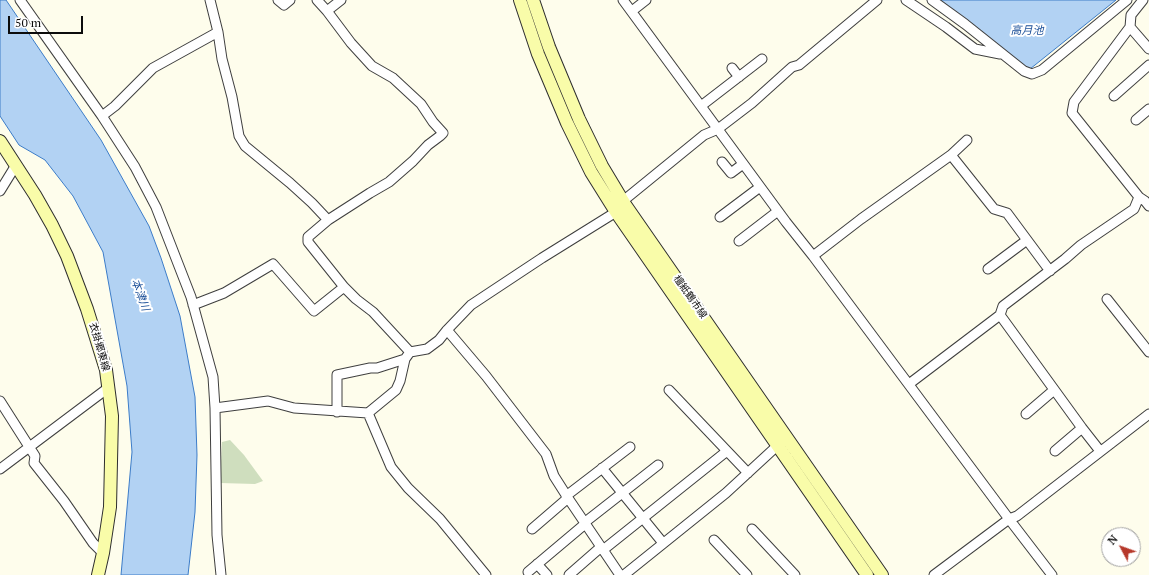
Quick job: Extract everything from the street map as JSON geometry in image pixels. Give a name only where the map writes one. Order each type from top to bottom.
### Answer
[{"type":"main road","name":"檀紙鶴市線","points":[[520,0],[538,54],[567,123],[591,172],[616,212],[867,575]]},
{"type":"main road","name":"檀紙鶴市線","points":[[534,0],[549,47],[579,119],[602,166],[623,200],[882,575]]},
{"type":"main road","name":"衣掛郷東線","points":[[0,141],[35,194],[67,256],[92,324],[106,370],[112,416],[110,507],[104,553],[98,575]]},
{"type":"street","points":[[20,0],[102,116],[135,167],[156,207],[193,305],[212,371],[215,408],[217,535],[221,575]]},
{"type":"street","points":[[210,0],[218,32],[222,59],[232,96],[239,136],[245,146],[290,183],[328,220]]},
{"type":"street","points":[[278,0],[284,5],[290,0]]},
{"type":"street","points":[[317,0],[351,43],[372,66],[393,78],[421,104],[443,133],[389,182],[328,220],[308,237],[308,242],[344,287],[356,299],[373,312],[408,355]]},
{"type":"street","points":[[327,11],[341,0]]},
{"type":"street","points":[[623,0],[760,187],[1052,575]]},
{"type":"street","points":[[632,11],[646,0]]},
{"type":"street","points":[[623,200],[704,135],[718,129],[752,104],[792,67],[799,65],[877,0]]},
{"type":"street","points":[[906,0],[975,49],[1001,54]]},
{"type":"street","points":[[932,0],[965,24],[1001,54],[1024,71],[1032,74],[1042,70],[1127,0]]},
{"type":"street","points":[[909,384],[1000,315],[1003,306],[1050,271],[1081,245],[1134,209],[1145,199],[1072,113],[1074,102],[1130,27],[1131,15],[1143,0]]},
{"type":"street","points":[[1130,27],[1149,49]]},
{"type":"street","points":[[102,116],[115,106],[153,68],[218,32]]},
{"type":"street","points":[[701,106],[762,59]]},
{"type":"street","points":[[1114,96],[1149,65]]},
{"type":"street","points":[[732,68],[739,77]]},
{"type":"street","points":[[1136,120],[1149,109]]},
{"type":"street","points":[[813,256],[861,219],[951,155],[967,140]]},
{"type":"street","points":[[951,155],[994,209],[1007,213],[1050,271]]},
{"type":"street","points":[[722,162],[731,173],[744,164]]},
{"type":"street","points":[[0,191],[16,165]]},
{"type":"street","points":[[720,218],[760,187]]},
{"type":"street","points":[[739,241],[778,211]]},
{"type":"street","points":[[338,412],[337,375],[370,368],[377,368],[427,349],[439,340],[471,305],[542,258],[616,212]]},
{"type":"street","points":[[988,270],[1027,240]]},
{"type":"street","points":[[193,305],[224,293],[273,264],[314,311],[344,287]]},
{"type":"street","points":[[1107,299],[1149,352]]},
{"type":"street","points":[[1000,315],[1100,451]]},
{"type":"street","points":[[447,330],[486,376],[546,454],[554,476],[618,574],[663,543],[726,493],[777,446]]},
{"type":"street","points":[[215,408],[268,401],[294,408],[368,413],[396,390],[408,355]]},
{"type":"street","points":[[0,469],[108,388]]},
{"type":"street","points":[[669,390],[748,473]]},
{"type":"street","points":[[1026,414],[1054,390]]},
{"type":"street","points":[[0,401],[35,456],[34,463],[64,501],[93,543],[104,553]]},
{"type":"street","points":[[368,413],[391,468],[408,488],[440,519],[486,575]]},
{"type":"street","points":[[934,575],[1009,519],[1017,516],[1149,414]]},
{"type":"street","points":[[1055,451],[1082,428]]},
{"type":"street","points":[[532,529],[567,497],[630,447]]},
{"type":"street","points":[[569,575],[727,451]]},
{"type":"street","points":[[528,572],[585,523],[658,465]]},
{"type":"street","points":[[602,468],[663,543]]},
{"type":"street","points":[[752,529],[795,575]]},
{"type":"street","points":[[714,540],[747,575]]},
{"type":"street","points":[[537,564],[547,575]]},
{"type":"green space","points":[[230,440],[244,455],[263,481],[255,484],[220,483],[222,442]]},
{"type":"water","name":"本津川","points":[[0,0],[6,0],[101,140],[149,226],[180,316],[195,397],[197,455],[195,512],[188,575],[121,575],[132,452],[127,386],[103,252],[73,196],[45,160],[19,145],[0,116]]},
{"type":"water","name":"高月池","points":[[939,0],[1116,0],[1030,69],[1015,63]]}]
